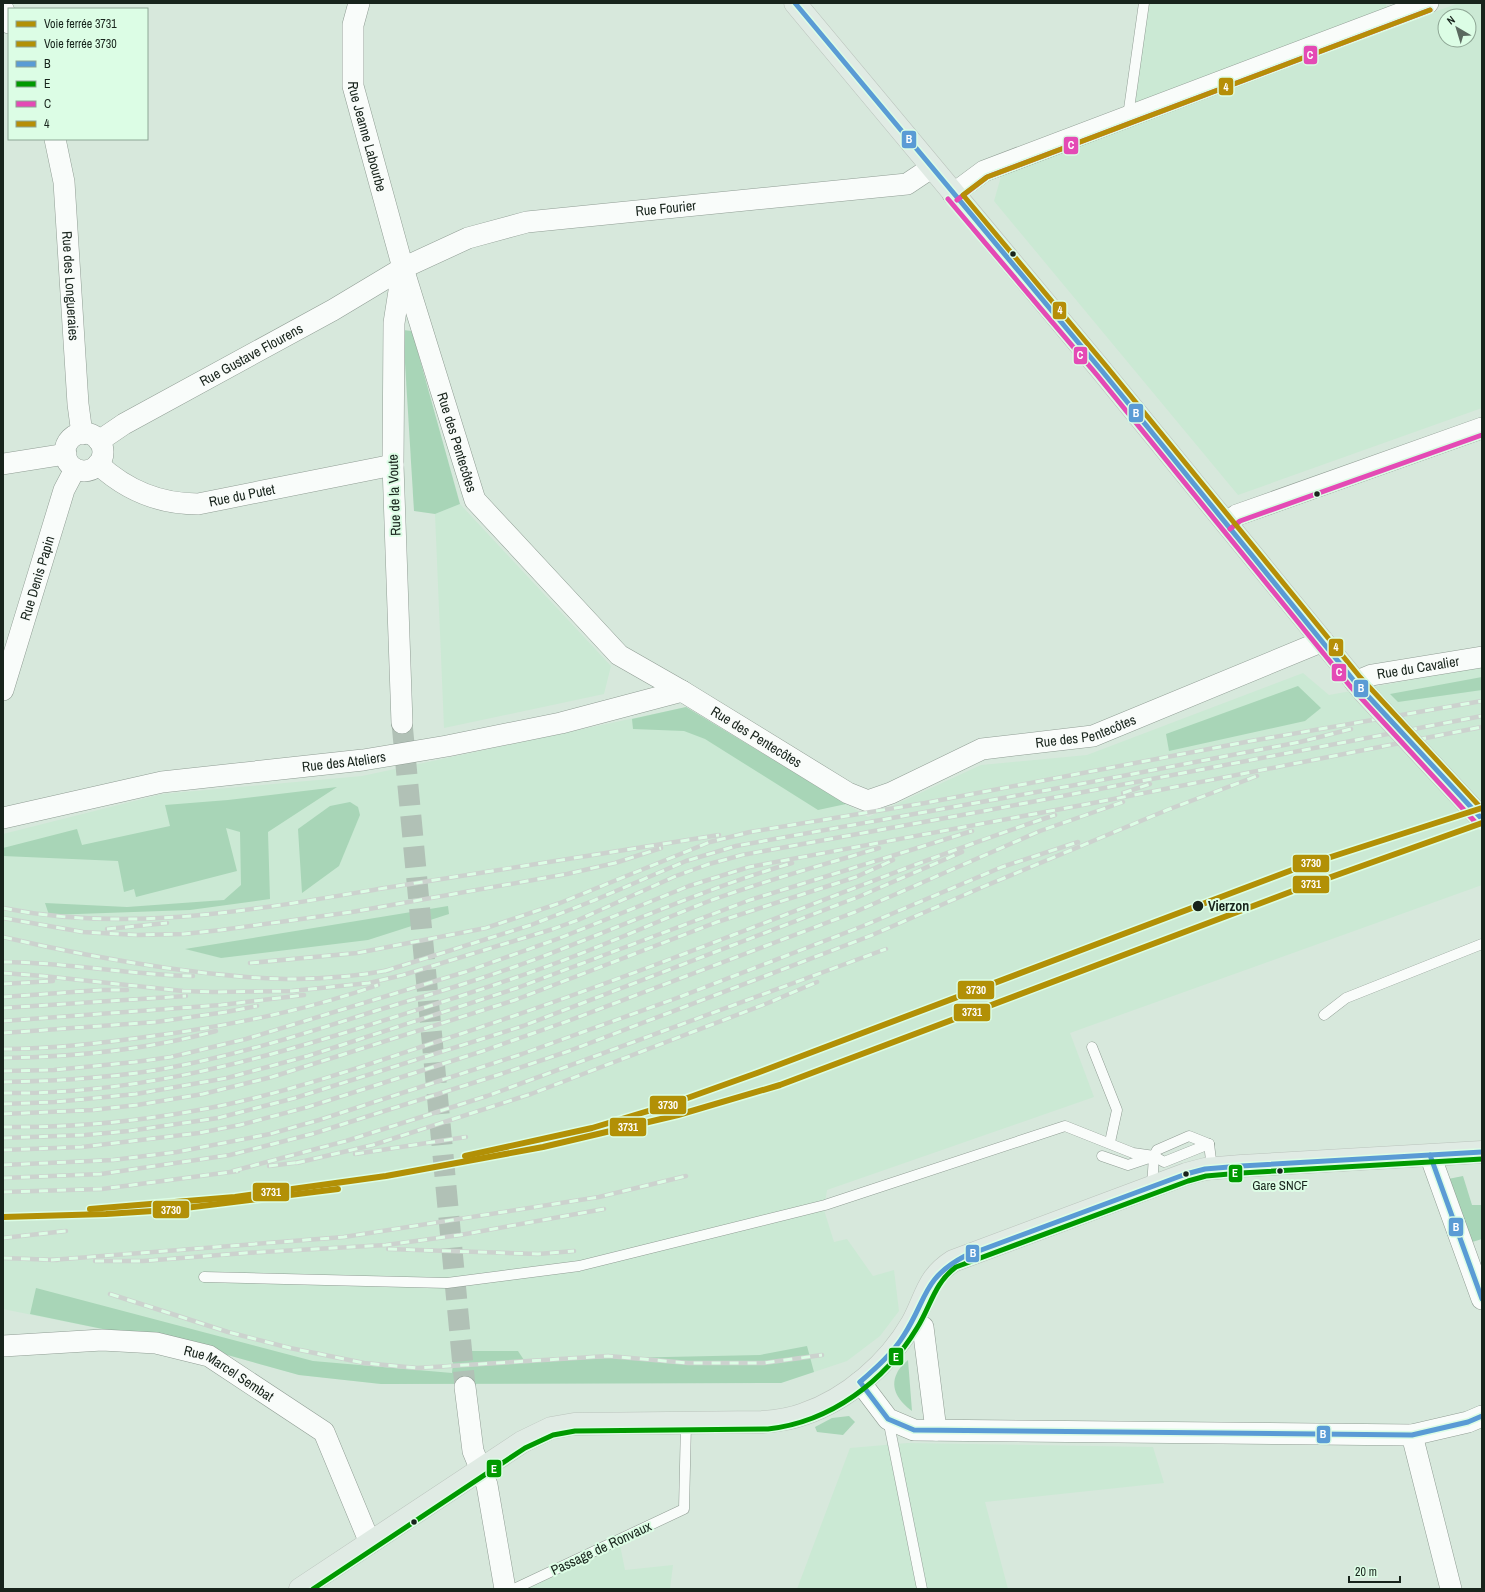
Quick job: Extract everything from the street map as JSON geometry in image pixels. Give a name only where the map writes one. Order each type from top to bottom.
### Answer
[{"type":"main road","points":[[795,3],[931,168],[1102,371],[1360,687],[1482,819]]},
{"type":"main road","points":[[300,1589],[532,1436],[559,1426],[574,1424],[738,1424],[783,1420],[805,1414],[824,1405],[860,1382],[886,1357],[908,1331],[916,1316],[928,1285],[944,1267],[965,1256],[1190,1172],[1212,1168],[1482,1152]]},
{"type":"street","name":"Rue Jeanne Labourbe","points":[[358,3],[353,25],[353,86],[403,268]]},
{"type":"street","points":[[953,194],[984,171],[1128,116],[1399,8],[1428,3]]},
{"type":"street","points":[[3,9],[8,22]]},
{"type":"street","name":"Rue des Longueraies","points":[[55,140],[64,182],[78,404],[91,437]]},
{"type":"street","name":"Rue Fourier","points":[[403,268],[468,238],[527,222],[907,184],[931,168]]},
{"type":"street","name":"Rue Gustave Flourens","points":[[91,437],[124,424],[333,310],[403,268]]},
{"type":"street","name":"Rue de la Voute","points":[[402,723],[393,465],[394,323],[403,268]]},
{"type":"street","name":"Rue des Pentecôtes","points":[[403,268],[475,500],[619,656],[682,691],[848,793],[868,801],[891,793],[982,750],[1093,736],[1323,641]]},
{"type":"street","points":[[1226,523],[1237,515],[1482,428]]},
{"type":"street","points":[[3,464],[70,461],[88,471],[98,464],[103,453],[91,437],[71,438],[66,448],[70,461]]},
{"type":"street","name":"Rue Denis Papin","points":[[3,690],[64,490],[70,461]]},
{"type":"street","name":"Rue du Putet","points":[[98,464],[121,482],[156,499],[179,504],[198,504],[393,465]]},
{"type":"street","name":"Rue du Cavalier","points":[[1360,687],[1372,675],[1482,657]]},
{"type":"street","name":"Rue des Ateliers","points":[[3,818],[162,782],[363,760],[447,746],[561,723],[682,691]]},
{"type":"street","points":[[1430,1155],[1482,1299]]},
{"type":"street","points":[[923,1327],[936,1430]]},
{"type":"street","name":"Rue Marcel Sembat","points":[[3,1346],[102,1340],[156,1343],[209,1356],[324,1432],[370,1543]]},
{"type":"street","points":[[860,1382],[888,1419],[914,1430],[1169,1434],[1412,1435],[1468,1422],[1482,1416]]},
{"type":"street","points":[[465,1387],[473,1451],[487,1484],[505,1589]]},
{"type":"street","points":[[1412,1435],[1451,1589]]},
{"type":"lane","points":[[1128,116],[1144,3]]},
{"type":"lane","points":[[1324,1015],[1346,998],[1482,944]]},
{"type":"lane","points":[[1092,1047],[1117,1110],[1110,1142]]},
{"type":"lane","points":[[204,1278],[447,1283],[579,1266],[825,1205],[1065,1126],[1110,1142],[1133,1153],[1154,1156],[1164,1162],[1209,1144]]},
{"type":"lane","points":[[1152,1187],[1154,1156],[1157,1150],[1190,1136],[1209,1144]]},
{"type":"lane","points":[[1209,1144],[1212,1168]]},
{"type":"lane","points":[[1102,1156],[1128,1165],[1154,1156]]},
{"type":"lane","points":[[888,1419],[922,1589]]},
{"type":"lane","name":"Passage de Ronvaux","points":[[514,1589],[684,1509],[686,1423]]},
{"type":"shaded area","points":[[1145,3],[1385,3],[1396,26],[1437,11],[1437,48],[1477,48],[1477,8],[1445,8],[1459,3],[1482,3],[1482,408],[1238,495],[994,201],[1002,173],[1128,126]]},
{"type":"shaded area","points":[[403,330],[412,331],[460,504],[435,514],[414,511]]},
{"type":"shaded area","points":[[460,504],[611,666],[604,694],[444,728],[435,514]]},
{"type":"shaded area","points":[[1482,667],[1482,885],[1070,1033],[1094,1097],[827,1190],[824,1210],[834,1242],[847,1239],[873,1276],[894,1270],[899,1311],[880,1336],[847,1361],[781,1383],[381,1384],[299,1375],[224,1354],[3,1309],[3,834],[162,794],[362,776],[686,707],[868,817],[981,765],[1087,755],[1303,673],[1329,695]]},
{"type":"shaded area","points":[[1482,677],[1482,690],[1398,702],[1390,694]]},
{"type":"shaded area","points":[[1298,686],[1321,708],[1305,721],[1169,751],[1166,734]]},
{"type":"shaded area","points":[[686,707],[846,804],[818,810],[705,739],[684,731],[633,729],[632,719]]},
{"type":"shaded area","points":[[337,787],[268,832],[270,899],[190,910],[49,915],[45,903],[127,907],[224,900],[241,885],[240,832],[226,828],[237,871],[136,897],[134,889],[124,892],[118,861],[3,856],[3,848],[77,829],[82,845],[170,826],[165,805],[228,800]]},
{"type":"shaded area","points":[[350,802],[358,807],[360,815],[339,866],[302,893],[298,829],[330,806]]},
{"type":"shaded area","points":[[448,906],[449,914],[368,940],[221,958],[185,949]]},
{"type":"shaded area","points":[[1463,1176],[1472,1205],[1482,1205],[1482,1239],[1469,1243],[1448,1179]]},
{"type":"shaded area","points":[[36,1288],[313,1361],[452,1373],[454,1351],[518,1351],[524,1360],[760,1355],[807,1346],[814,1372],[781,1383],[381,1384],[299,1375],[224,1354],[30,1314]]},
{"type":"shaded area","points":[[908,1360],[912,1411],[903,1404],[897,1395],[894,1384],[898,1371]]},
{"type":"shaded area","points":[[849,1416],[855,1422],[843,1435],[817,1432],[815,1427],[832,1418]]},
{"type":"shaded area","points":[[908,1443],[1153,1447],[1164,1483],[985,1502],[1008,1589],[797,1589],[850,1448]]},
{"type":"shaded area","points":[[620,1545],[625,1570],[673,1565],[670,1589],[527,1589]]},
{"type":"tunnel","points":[[402,723],[465,1387]]},
{"type":"railway","points":[[250,963],[357,953],[486,928],[560,903],[710,842],[750,832],[925,803],[1251,741],[1482,701]]},
{"type":"railway","points":[[3,973],[183,991],[213,992],[292,991],[369,983],[403,975],[553,929],[578,920],[676,876],[709,864],[742,855],[984,811],[1482,716]]},
{"type":"railway","points":[[3,1071],[54,1070],[135,1062],[171,1057],[246,1039],[465,972],[560,938],[689,886],[749,867],[1088,804],[1482,727]]},
{"type":"railway","points":[[385,971],[531,925],[595,900],[686,861],[736,846],[1070,786],[1300,742],[1351,729]]},
{"type":"railway","points":[[3,1178],[101,1174],[230,1155],[312,1134],[498,1075],[569,1051],[870,936],[1167,810],[1257,776]]},
{"type":"railway","points":[[1123,793],[1150,784]]},
{"type":"railway","points":[[3,1150],[82,1147],[199,1133],[240,1125],[308,1107],[483,1051],[568,1021],[855,912],[1040,831],[1123,802]]},
{"type":"railway","points":[[3,1127],[60,1126],[145,1119],[229,1104],[305,1084],[506,1019],[582,992],[933,858],[1055,815]]},
{"type":"railway","points":[[3,1104],[55,1102],[136,1094],[227,1078],[308,1056],[517,988],[750,900],[972,831]]},
{"type":"railway","points":[[3,908],[51,915],[99,919],[147,919],[194,916],[290,904],[719,835]]},
{"type":"railway","points":[[3,1165],[113,1160],[177,1152],[270,1134],[319,1120],[522,1054],[677,998],[863,926],[1002,867],[1078,842]]},
{"type":"railway","points":[[3,918],[83,932],[137,935],[184,934],[352,912],[567,874],[615,863],[661,848]]},
{"type":"railway","points":[[3,1093],[95,1089],[141,1083],[230,1065],[319,1041],[546,967],[712,900],[774,879],[879,848]]},
{"type":"railway","points":[[3,1138],[85,1135],[129,1131],[218,1118],[295,1098],[523,1026],[858,897],[962,852]]},
{"type":"railway","points":[[3,1114],[93,1110],[137,1105],[203,1094],[272,1077],[515,1000],[717,922],[856,877],[893,860]]},
{"type":"railway","points":[[3,1082],[86,1078],[148,1071],[194,1063],[272,1043],[439,992],[502,971],[698,895],[792,863]]},
{"type":"railway","points":[[107,929],[167,923]]},
{"type":"railway","points":[[3,937],[126,962],[224,975],[278,979],[305,979],[333,978],[390,970]]},
{"type":"railway","points":[[233,1171],[346,1141],[487,1096],[886,949]]},
{"type":"railway","points":[[3,962],[50,964],[193,976]]},
{"type":"railway","points":[[3,984],[53,981]]},
{"type":"railway","points":[[296,1163],[373,1145],[531,1094],[768,1003],[817,982]]},
{"type":"railway","points":[[3,1049],[46,1048],[89,1044],[201,1029],[303,1008],[353,994],[378,985]]},
{"type":"railway","points":[[3,997],[101,990],[127,990]]},
{"type":"railway","points":[[3,1021],[221,1005],[304,995]]},
{"type":"railway","points":[[3,1008],[186,996]]},
{"type":"railway","points":[[3,1033],[156,1022],[257,1006]]},
{"type":"railway","points":[[3,1058],[84,1054],[137,1048],[190,1038],[216,1031]]},
{"type":"railway","points":[[355,1154],[466,1137]]},
{"type":"railway","points":[[269,1166],[301,1162]]},
{"type":"railway","points":[[3,1192],[102,1189],[238,1171]]},
{"type":"railway","points":[[51,1260],[344,1237],[599,1197],[686,1176]]},
{"type":"railway","points":[[95,1261],[143,1261],[245,1253],[386,1245],[460,1235],[604,1209]]},
{"type":"railway","points":[[3,1238],[66,1231]]},
{"type":"railway","points":[[388,1249],[538,1254],[574,1251]]},
{"type":"railway","points":[[3,1258],[57,1260]]},
{"type":"railway","points":[[110,1294],[228,1332],[290,1348],[364,1363],[417,1368],[608,1356],[688,1363],[764,1363],[822,1355]]},
{"type":"rail line","name":"3730","points":[[465,1156],[592,1128],[668,1105],[757,1073],[1300,867],[1482,808]]},
{"type":"rail line","name":"3731","points":[[90,1209],[235,1197],[386,1176],[543,1147],[678,1115],[780,1085],[1306,886],[1482,823]]},
{"type":"rail line","name":"3730","points":[[3,1217],[106,1214],[169,1210],[338,1189]]},
{"type":"transit line","name":"B","points":[[795,3],[1102,371],[1355,682],[1482,819]]},
{"type":"transit line","name":"C","points":[[957,200],[987,177],[1430,10]]},
{"type":"transit line","name":"4","points":[[1430,10],[987,177],[963,195],[1107,367],[1360,677],[1482,809]]},
{"type":"transit line","name":"C","points":[[948,199],[1097,375],[1350,686],[1477,824]]},
{"type":"transit line","name":"C","points":[[1230,529],[1240,521],[1482,435]]},
{"type":"transit line","name":"B","points":[[860,1382],[895,1348],[912,1322],[927,1290],[933,1281],[951,1264],[965,1256],[1186,1174],[1205,1169],[1241,1166],[1482,1152]]},
{"type":"transit line","name":"B","points":[[1430,1155],[1482,1299]]},
{"type":"transit line","name":"E","points":[[313,1589],[525,1448],[553,1435],[575,1431],[768,1429],[791,1425],[813,1418],[854,1396],[889,1365],[917,1328],[943,1280],[956,1267],[1188,1181],[1206,1176],[1241,1173],[1482,1159]]},
{"type":"transit line","name":"B","points":[[860,1382],[888,1419],[914,1430],[1412,1435],[1468,1422],[1482,1416]]},
{"type":"place","name":"Vierzon","points":[[1198,906]]},
{"type":"place","name":"Gare SNCF","points":[[1280,1171]]}]
